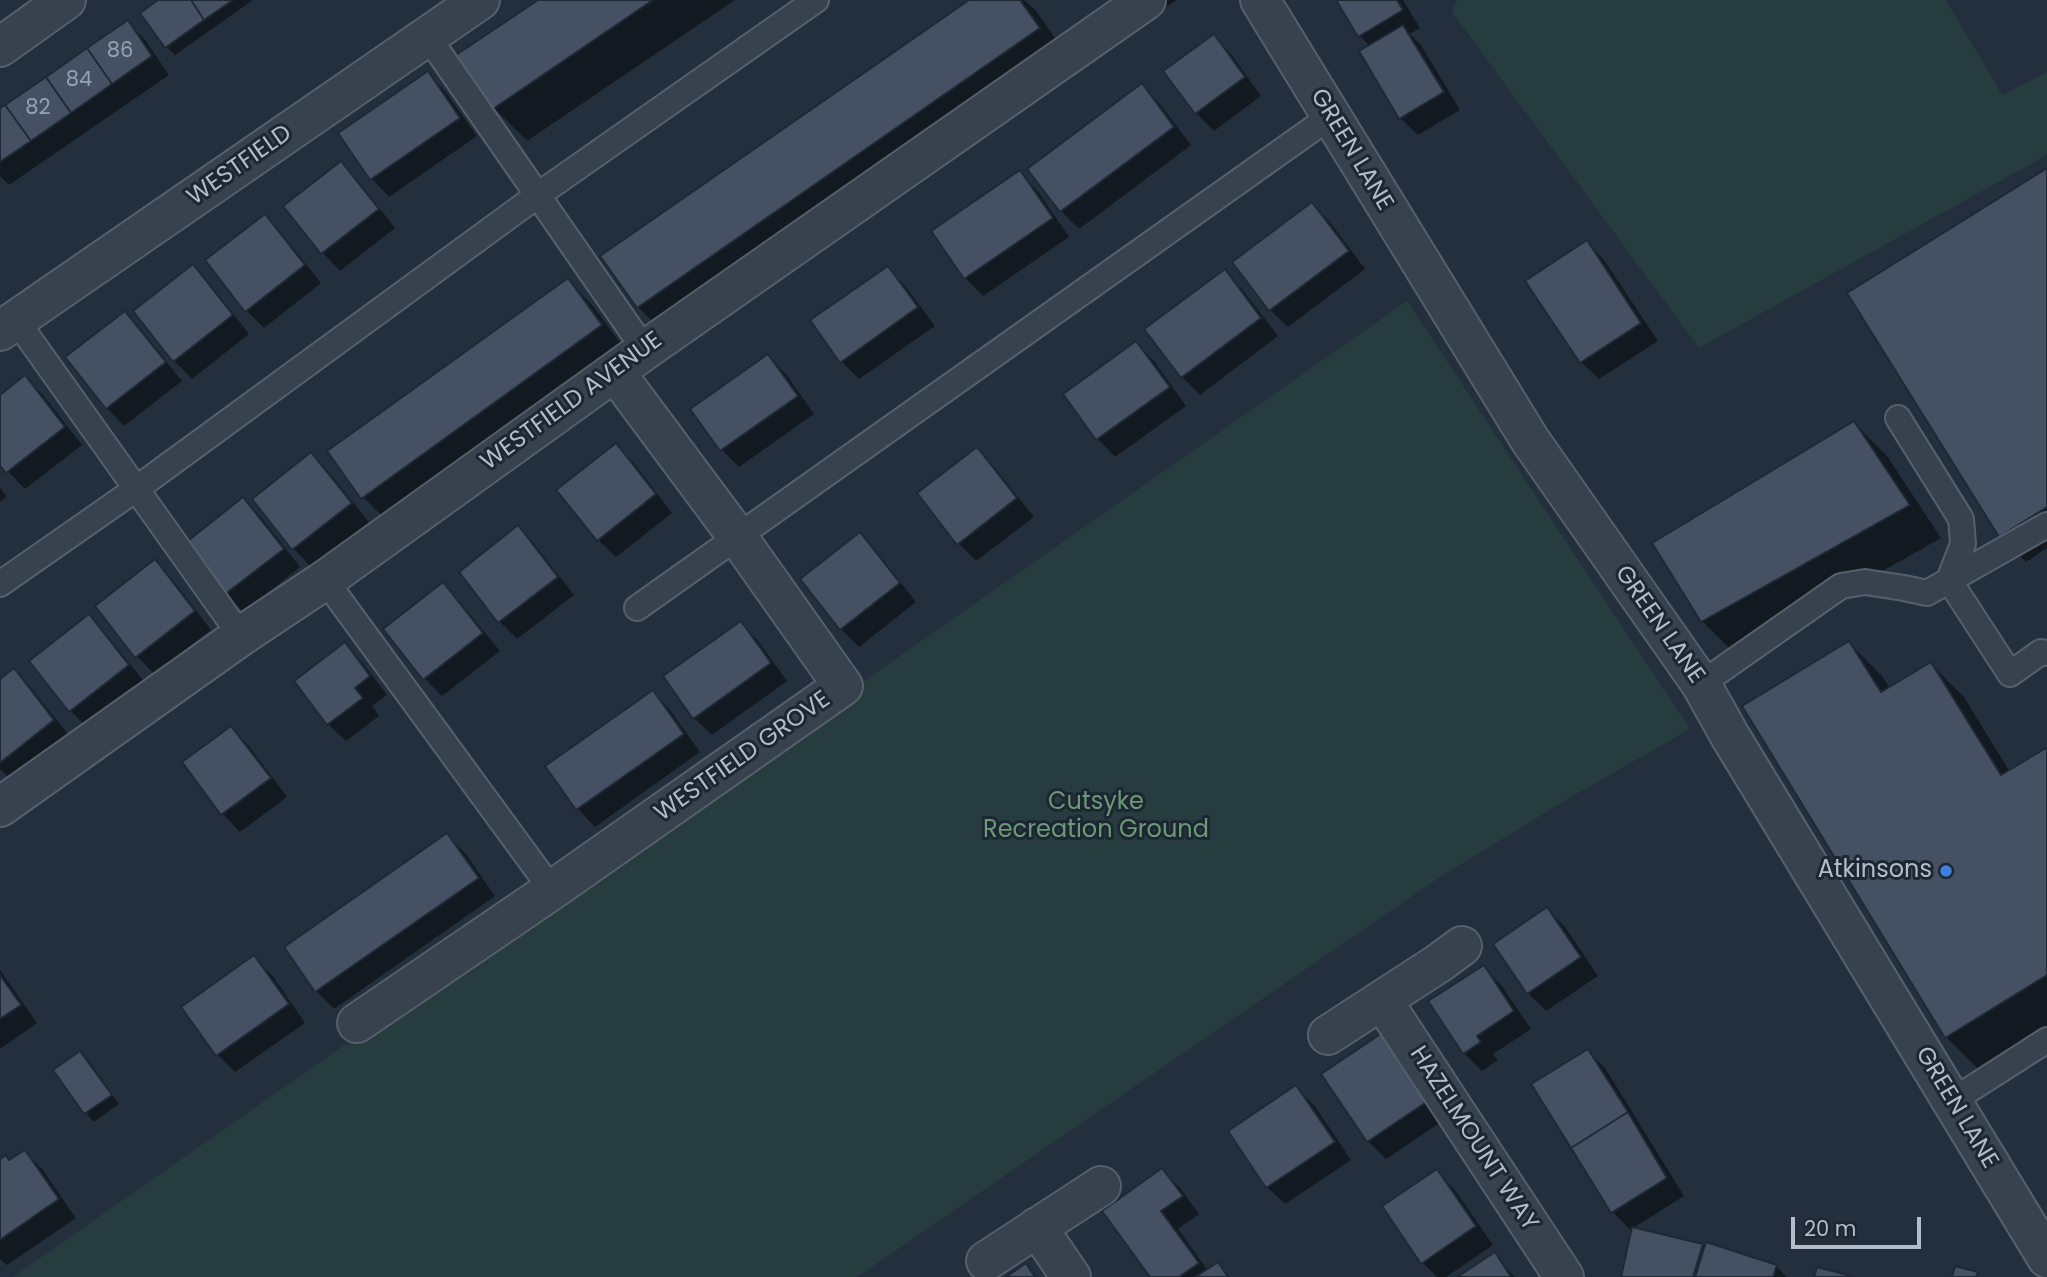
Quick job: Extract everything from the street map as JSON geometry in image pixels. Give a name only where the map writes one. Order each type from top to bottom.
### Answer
[{"type":"street","points":[[0,47],[66,0]]},
{"type":"street","name":"WESTFIELD","points":[[5,317],[480,0]]},
{"type":"street","name":"WESTFIELD AVENUE","points":[[0,807],[1146,0]]},
{"type":"street","name":"GREEN LANE","points":[[1260,0],[1530,440],[1701,684],[2047,1258]]},
{"type":"street","name":"WESTFIELD GROVE","points":[[357,1023],[843,686],[737,536],[630,361]]},
{"type":"street","points":[[1328,1035],[1462,946]]},
{"type":"street","name":"HAZELMOUNT WAY","points":[[1382,1000],[1564,1277]]},
{"type":"street","points":[[986,1261],[1101,1186]]},
{"type":"street","points":[[1037,1227],[1071,1277]]},
{"type":"lane","points":[[0,584],[136,489],[538,195],[816,0]]},
{"type":"lane","points":[[428,37],[538,195],[630,361]]},
{"type":"lane","points":[[638,608],[1331,116]]},
{"type":"lane","points":[[5,317],[136,489],[241,636]]},
{"type":"lane","points":[[1898,418],[1961,519],[1963,544],[1950,580]]},
{"type":"lane","points":[[1701,684],[1841,586],[1865,582],[1927,593],[2047,525]]},
{"type":"lane","points":[[324,580],[552,890]]},
{"type":"lane","points":[[1950,580],[2010,674],[2041,652],[2047,653]]},
{"type":"lane","points":[[1952,1101],[2047,1040]]},
{"type":"green space","points":[[1457,0],[1946,0],[2002,95],[2047,72],[2047,155],[1699,348],[1452,12]]},
{"type":"green space","name":"Cutsyke Recreation Ground","points":[[1407,301],[1690,729],[1443,875],[857,1277],[13,1277]]},
{"type":"building","points":[[158,0],[191,0],[204,20],[165,48],[140,13]]},
{"type":"building","points":[[191,0],[233,0],[204,20]]},
{"type":"building","points":[[538,0],[653,0],[493,109],[456,55]]},
{"type":"building","points":[[969,0],[1020,0],[1040,28],[637,308],[600,256]]},
{"type":"building","points":[[1336,0],[1397,0],[1403,10],[1358,37]]},
{"type":"building","points":[[128,20],[152,56],[112,84],[87,48]]},
{"type":"building","points":[[1403,25],[1444,92],[1399,119],[1359,51]]},
{"type":"building","points":[[1214,34],[1245,77],[1195,114],[1163,71]]},
{"type":"building","points":[[87,48],[112,84],[71,113],[46,77]]},
{"type":"building","points":[[428,71],[460,118],[370,180],[338,133]]},
{"type":"building","points":[[46,77],[71,113],[31,141],[5,105]]},
{"type":"building","points":[[1142,83],[1174,127],[1060,212],[1027,169]]},
{"type":"building","points":[[5,105],[31,141],[0,162],[0,108]]},
{"type":"building","points":[[341,161],[379,209],[321,254],[283,206]]},
{"type":"building","points":[[2047,168],[2047,507],[1999,537],[1847,293]]},
{"type":"building","points":[[1020,170],[1053,218],[964,279],[931,231]]},
{"type":"building","points":[[1312,202],[1349,251],[1269,311],[1232,262]]},
{"type":"building","points":[[265,214],[305,265],[245,312],[205,260]]},
{"type":"building","points":[[1587,240],[1641,323],[1580,363],[1525,281]]},
{"type":"building","points":[[193,264],[233,315],[173,362],[133,311]]},
{"type":"building","points":[[888,266],[918,307],[840,363],[810,320]]},
{"type":"building","points":[[1225,269],[1261,318],[1181,378],[1144,329]]},
{"type":"building","points":[[568,278],[602,325],[361,499],[327,451]]},
{"type":"building","points":[[125,311],[166,362],[106,409],[65,357]]},
{"type":"building","points":[[1136,341],[1170,387],[1096,440],[1063,394]]},
{"type":"building","points":[[768,354],[798,396],[720,451],[690,409]]},
{"type":"building","points":[[25,375],[65,427],[6,473],[0,466],[0,395]]},
{"type":"building","points":[[1854,421],[1910,505],[1701,622],[1652,543]]},
{"type":"building","points":[[616,443],[656,494],[597,541],[556,490]]},
{"type":"building","points":[[977,447],[1017,498],[957,545],[917,493]]},
{"type":"building","points":[[311,452],[352,503],[292,550],[252,499]]},
{"type":"building","points":[[243,497],[284,549],[224,595],[184,544]]},
{"type":"building","points":[[518,525],[558,577],[498,623],[459,572]]},
{"type":"building","points":[[860,532],[900,583],[840,630],[800,579]]},
{"type":"building","points":[[155,559],[195,611],[135,658],[95,606]]},
{"type":"building","points":[[443,582],[483,633],[423,680],[383,629]]},
{"type":"building","points":[[89,614],[129,665],[69,712],[29,661]]},
{"type":"building","points":[[741,621],[771,663],[693,719],[663,676]]},
{"type":"building","points":[[1849,641],[1881,692],[1931,662],[2001,775],[2046,748],[2047,751],[2047,975],[1945,1038],[1742,706]]},
{"type":"building","points":[[345,642],[370,676],[355,688],[363,698],[327,725],[294,681]]},
{"type":"building","points":[[14,668],[54,720],[0,763],[0,679]]},
{"type":"building","points":[[653,690],[684,734],[576,810],[545,766]]},
{"type":"building","points":[[231,726],[271,778],[221,815],[182,762]]},
{"type":"building","points":[[447,833],[479,878],[315,992],[284,947]]},
{"type":"building","points":[[1547,907],[1581,957],[1527,994],[1493,944]]},
{"type":"building","points":[[254,955],[289,1004],[216,1056],[181,1007]]},
{"type":"building","points":[[1484,965],[1514,1011],[1477,1036],[1481,1042],[1463,1054],[1428,1001]]},
{"type":"building","points":[[0,975],[21,1005],[0,1019]]},
{"type":"building","points":[[1382,1033],[1428,1101],[1367,1142],[1321,1074]]},
{"type":"building","points":[[1588,1049],[1628,1112],[1571,1148],[1531,1084]]},
{"type":"building","points":[[80,1051],[112,1095],[84,1114],[53,1070]]},
{"type":"building","points":[[1296,1085],[1335,1142],[1266,1188],[1228,1131]]},
{"type":"building","points":[[1628,1112],[1667,1178],[1611,1213],[1571,1148]]},
{"type":"building","points":[[25,1150],[59,1199],[0,1240],[0,1159],[6,1155],[9,1160]]},
{"type":"building","points":[[1162,1168],[1183,1196],[1161,1211],[1199,1263],[1179,1277],[1150,1277],[1102,1211]]},
{"type":"building","points":[[1437,1169],[1476,1226],[1421,1264],[1382,1206]]},
{"type":"building","points":[[1632,1227],[1703,1244],[1693,1277],[1621,1277]]},
{"type":"building","points":[[1706,1242],[1777,1265],[1773,1277],[1695,1277]]},
{"type":"building","points":[[1495,1252],[1511,1277],[1457,1277]]},
{"type":"building","points":[[1218,1262],[1228,1277],[1195,1277]]},
{"type":"building","points":[[1026,1263],[1035,1277],[1006,1277]]},
{"type":"building","points":[[1955,1266],[1978,1272],[1976,1277],[1952,1277]]},
{"type":"building","points":[[1817,1267],[1855,1277],[1814,1277]]},
{"type":"place","name":"Atkinsons","points":[[1946,871]]}]
